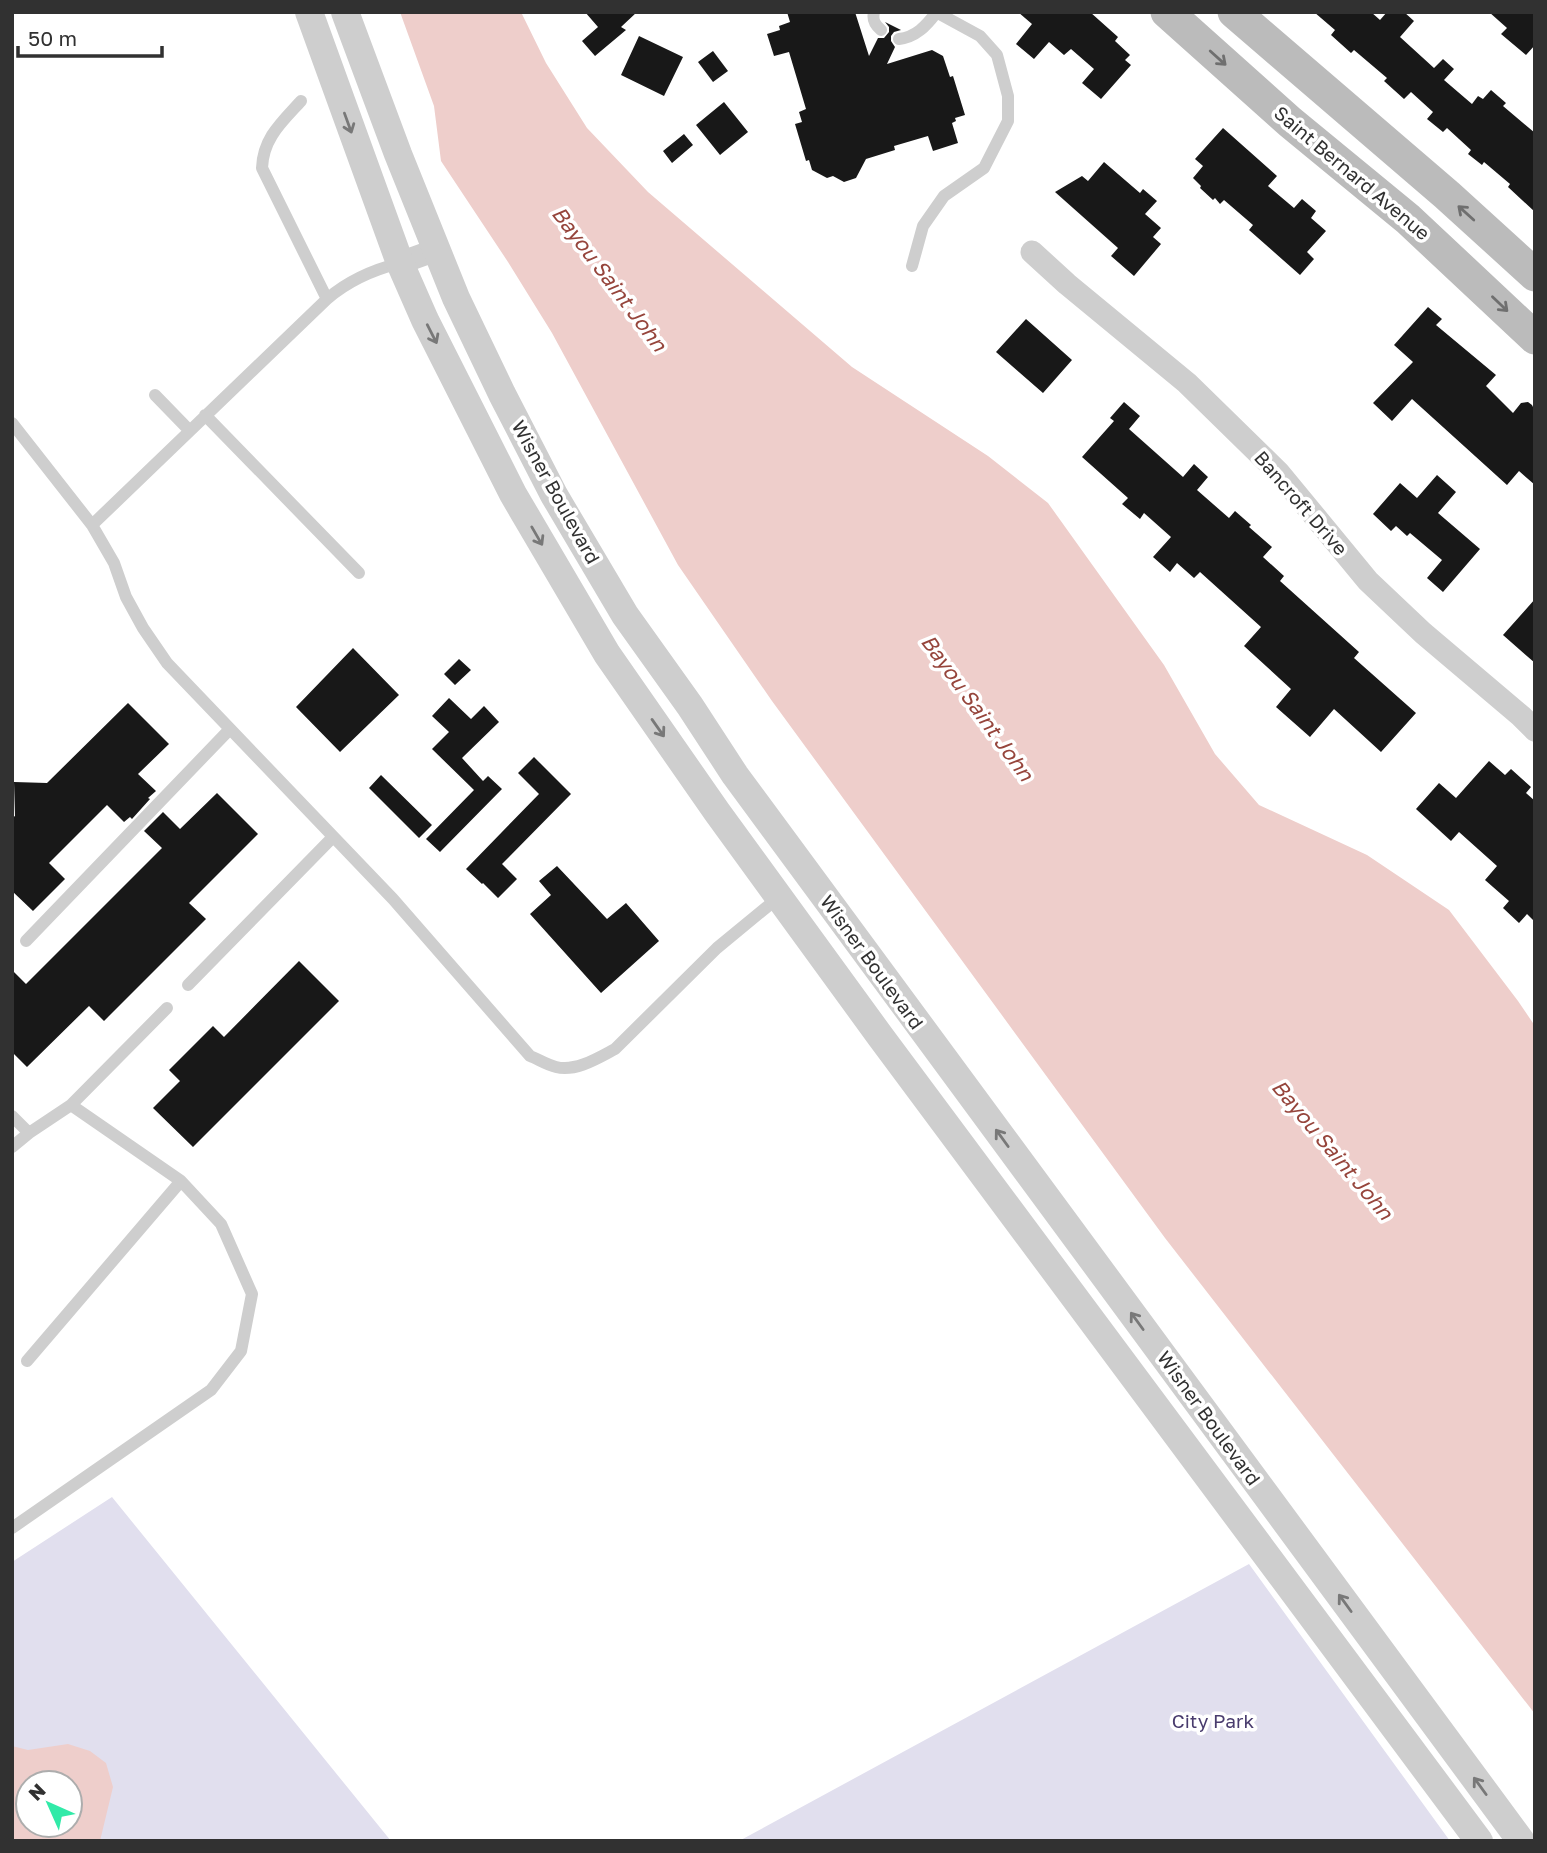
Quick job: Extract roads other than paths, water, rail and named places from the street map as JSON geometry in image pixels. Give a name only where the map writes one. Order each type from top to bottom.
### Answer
[{"type":"main road","name":"Saint Bernard Avenue","points":[[1167,12],[1290,122],[1408,219],[1535,338]]},
{"type":"main road","points":[[1234,12],[1535,275]]},
{"type":"main road","points":[[1465,272],[1496,240]]},
{"type":"street","name":"Wisner Boulevard","points":[[309,12],[400,263],[425,320],[513,494],[607,654],[717,812],[880,1036],[1479,1841]]},
{"type":"street","name":"Wisner Boulevard","points":[[345,12],[456,298],[554,495],[625,615],[735,775],[1521,1841]]},
{"type":"street","points":[[334,83],[368,74]]},
{"type":"street","points":[[400,263],[436,250]]},
{"type":"street","name":"Bancroft Drive","points":[[1032,252],[1187,383],[1279,473],[1368,581],[1423,633],[1530,715]]},
{"type":"lane","points":[[874,12],[873,18],[881,30]]},
{"type":"lane","points":[[899,38],[916,34],[936,13],[980,36],[998,55],[1008,96],[1008,121],[984,169],[944,196],[923,226],[912,266]]},
{"type":"lane","points":[[301,101],[267,142],[262,154],[262,168],[327,299]]},
{"type":"lane","points":[[92,525],[327,299],[351,281],[369,272],[400,263]]},
{"type":"lane","points":[[155,395],[190,429]]},
{"type":"lane","points":[[205,415],[359,573]]},
{"type":"lane","points":[[12,423],[92,525],[114,563],[126,597],[167,663],[393,900],[530,1056],[557,1068],[573,1067],[596,1060],[615,1049],[717,948],[779,897]]},
{"type":"lane","points":[[26,941],[230,729]]},
{"type":"lane","points":[[188,985],[333,837]]},
{"type":"lane","points":[[12,1147],[71,1105],[167,1007]]},
{"type":"lane","points":[[12,1528],[211,1390],[241,1351],[252,1294],[221,1224],[181,1181],[71,1105]]},
{"type":"lane","points":[[12,1116],[29,1133]]},
{"type":"lane","points":[[27,1361],[181,1181]]},
{"type":"water","name":"Bayou Saint John","points":[[400,12],[521,12],[546,63],[587,128],[648,192],[852,367],[988,456],[1048,503],[1164,665],[1215,754],[1259,805],[1367,855],[1449,910],[1535,1026],[1535,1714],[1165,1238],[772,701],[678,565],[552,333],[441,161],[434,106]]},
{"type":"water","points":[[68,1744],[90,1751],[106,1763],[113,1787],[100,1841],[12,1841],[12,1746],[28,1750]]},
{"type":"park label","name":"City Park","points":[[1213,1721]]}]
